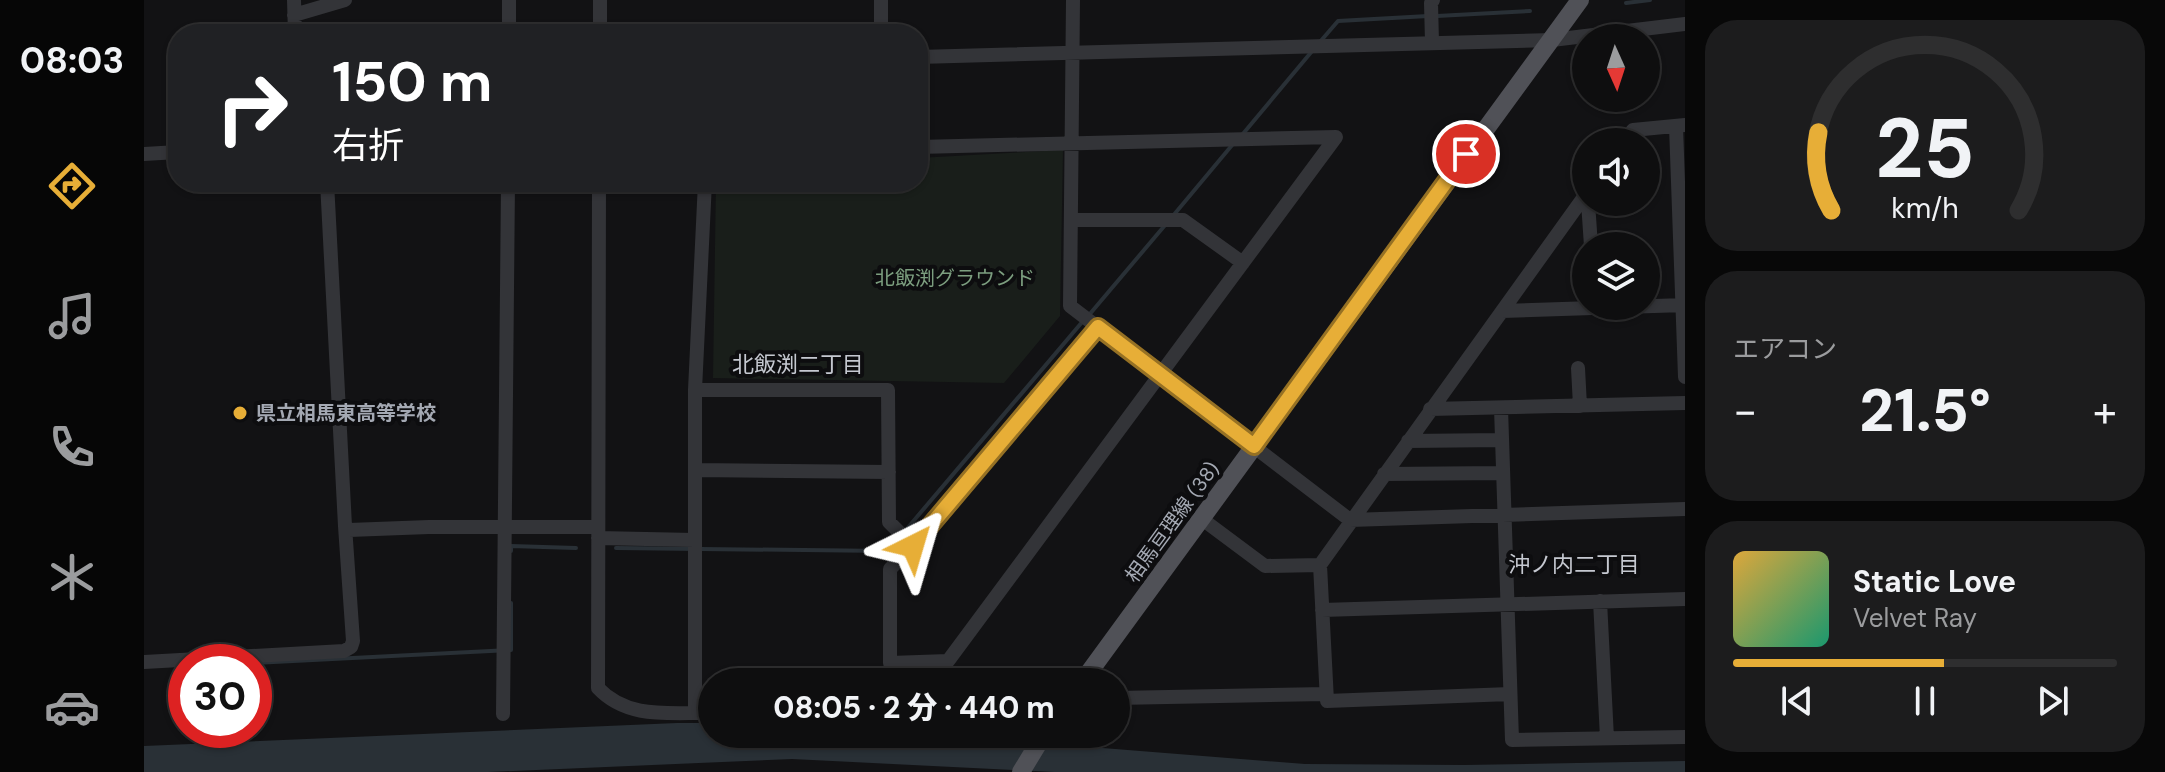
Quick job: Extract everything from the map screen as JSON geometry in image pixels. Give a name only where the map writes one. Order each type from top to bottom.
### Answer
[{"type":"main road","name":"相馬亘理線 (38)","points":[[1092,668],[1580,0]]},
{"type":"main road","points":[[1021,772],[1036,748]]},
{"type":"street","points":[[294,7],[345,0]]},
{"type":"street","points":[[509,0],[509,24]]},
{"type":"street","points":[[600,0],[600,24]]},
{"type":"street","points":[[881,0],[881,24]]},
{"type":"street","points":[[1073,0],[1070,306],[1350,520],[1685,509]]},
{"type":"street","points":[[1432,5],[1432,42]]},
{"type":"street","points":[[928,57],[1552,40],[1685,24]]},
{"type":"street","points":[[1656,128],[1680,126],[1685,377]]},
{"type":"street","points":[[928,147],[1336,137],[948,661],[890,663],[890,569],[1096,325]]},
{"type":"street","points":[[144,154],[168,153]]},
{"type":"street","points":[[144,662],[344,651],[351,647],[328,192]]},
{"type":"street","points":[[503,714],[508,192]]},
{"type":"street","points":[[599,192],[598,688],[619,706],[635,711],[695,713],[695,390],[705,192]]},
{"type":"street","points":[[1510,694],[1327,701],[1320,565],[1572,214]]},
{"type":"street","points":[[1071,220],[1183,220],[1243,263]]},
{"type":"street","points":[[1660,306],[1684,305]]},
{"type":"street","points":[[1502,311],[1572,308]]},
{"type":"street","points":[[1578,368],[1580,406]]},
{"type":"street","points":[[695,390],[888,390],[889,522],[911,544]]},
{"type":"street","points":[[1430,409],[1685,403]]},
{"type":"street","points":[[1501,408],[1512,740],[1685,737]]},
{"type":"street","points":[[1408,441],[1502,440]]},
{"type":"street","points":[[696,470],[889,472]]},
{"type":"street","points":[[1384,474],[1503,473]]},
{"type":"street","points":[[1202,519],[1265,566],[1320,565]]},
{"type":"street","points":[[345,526],[349,530],[503,526],[598,533],[694,546]]},
{"type":"street","points":[[1322,610],[1685,599]]},
{"type":"street","points":[[1600,601],[1607,738]]},
{"type":"street","points":[[1130,698],[1326,694]]},
{"type":"green space","name":"北飯渕グラウンド","points":[[1063,150],[1060,316],[1004,383],[713,378],[716,192],[928,192],[928,157]]},
{"type":"shaded area","points":[[698,723],[698,748],[1103,748],[1305,764],[1685,761],[1685,772],[1054,772],[792,759],[488,772],[144,772],[144,746],[272,748],[272,740]]},
{"type":"waterway","points":[[1626,3],[1650,0]]},
{"type":"waterway","points":[[1437,16],[1530,11]]},
{"type":"waterway","points":[[1319,43],[1338,21],[1428,16]]},
{"type":"waterway","points":[[1242,135],[1313,50]]},
{"type":"waterway","points":[[1172,217],[1233,144]]},
{"type":"waterway","points":[[1089,315],[1166,224]]},
{"type":"waterway","points":[[905,531],[1083,321]]},
{"type":"waterway","points":[[616,548],[887,551],[899,538]]},
{"type":"waterway","points":[[511,551],[511,546],[576,548]]},
{"type":"waterway","points":[[272,662],[511,650],[511,603]]},
{"type":"place","name":"県立相馬東高等学校","points":[[240,413]]},
{"type":"district","name":"北飯渕二丁目","points":[[798,364]]},
{"type":"district","name":"沖ノ内二丁目","points":[[1574,564]]},
{"type":"route","points":[[913,546],[1098,327],[1254,446],[1466,154]]}]
